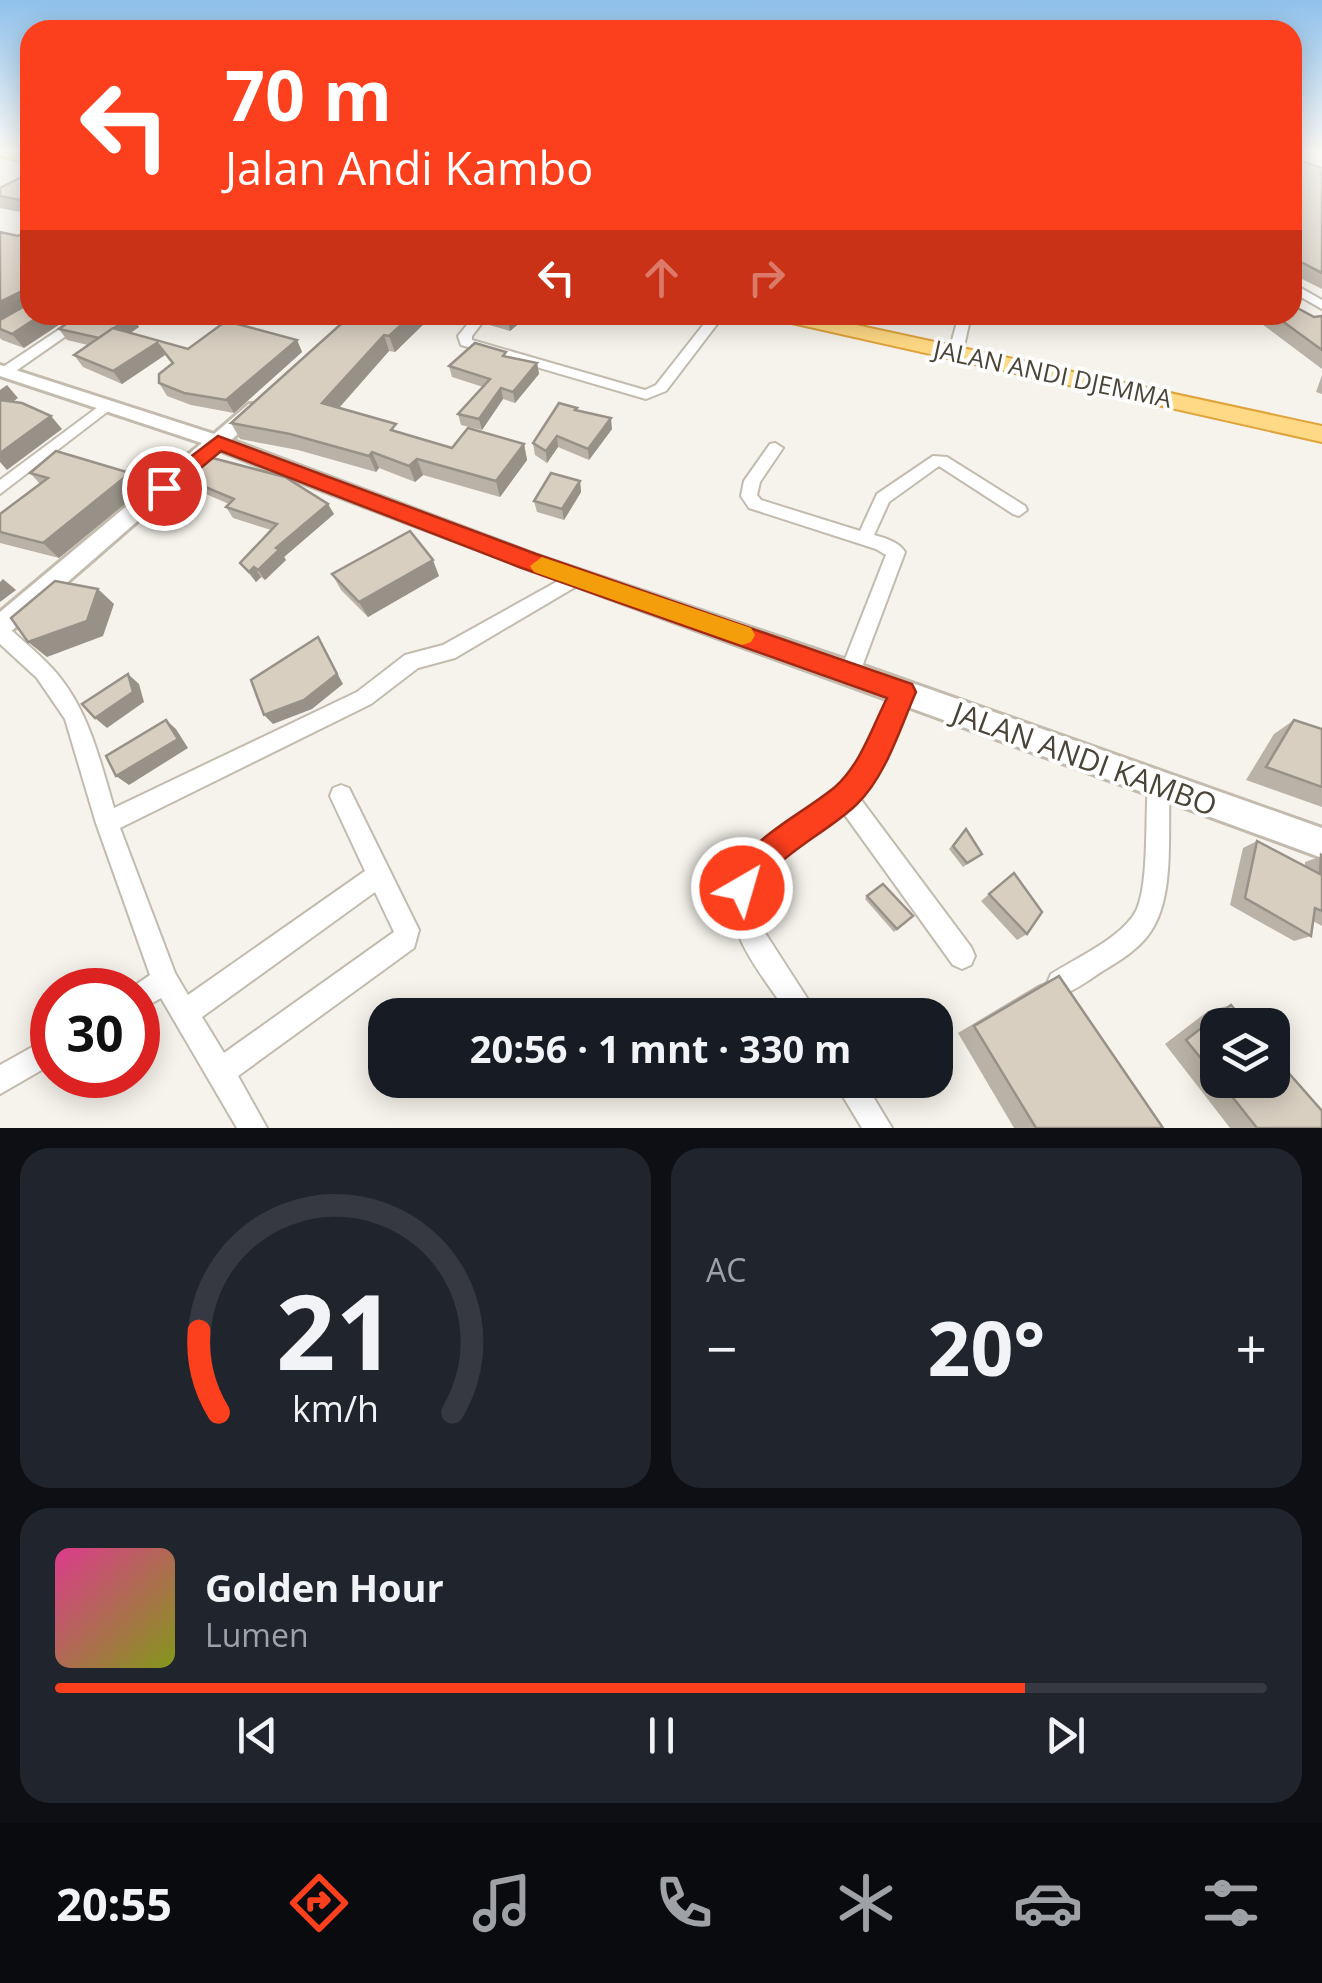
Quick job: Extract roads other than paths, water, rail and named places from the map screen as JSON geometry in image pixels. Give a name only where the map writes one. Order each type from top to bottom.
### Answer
[{"type":"highway","name":"JALAN ANDI DJEMMA","points":[[839,325],[957,346]]},
{"type":"highway","name":"JALAN ANDI DJEMMA","points":[[874,325],[1296,421],[1322,422]]},
{"type":"highway","name":"JALAN ANDI DJEMMA","points":[[1296,421],[1322,434]]},
{"type":"street","points":[[5,375],[76,325]]},
{"type":"street","points":[[474,325],[465,336],[466,342],[646,395],[661,388],[710,325]]},
{"type":"street","points":[[957,346],[963,325]]},
{"type":"street","name":"JALAN ANDI KAMBO","points":[[5,375],[218,442],[576,578],[850,672],[1322,843]]},
{"type":"street","points":[[253,1128],[165,981],[106,823],[84,742],[72,714],[44,672],[0,629],[275,391]]},
{"type":"street","points":[[0,488],[106,406]]},
{"type":"street","points":[[775,448],[752,481],[751,501],[896,552],[850,672]]},
{"type":"street","points":[[864,538],[883,498],[933,461],[942,461],[1019,510]]},
{"type":"street","points":[[106,823],[364,698],[412,662],[448,652],[576,578]]},
{"type":"street","points":[[794,998],[744,920],[742,888],[746,876],[774,848],[845,796],[862,778],[903,692]]},
{"type":"street","points":[[1060,983],[1127,938],[1145,918],[1152,900],[1159,786]]},
{"type":"street","points":[[222,1071],[405,939],[407,930],[341,796]]},
{"type":"street","points":[[845,796],[962,956]]},
{"type":"street","points":[[184,1014],[379,875]]},
{"type":"street","points":[[160,984],[165,981]]},
{"type":"street","points":[[0,1080],[30,1062]]},
{"type":"street","points":[[859,1098],[878,1128]]}]
